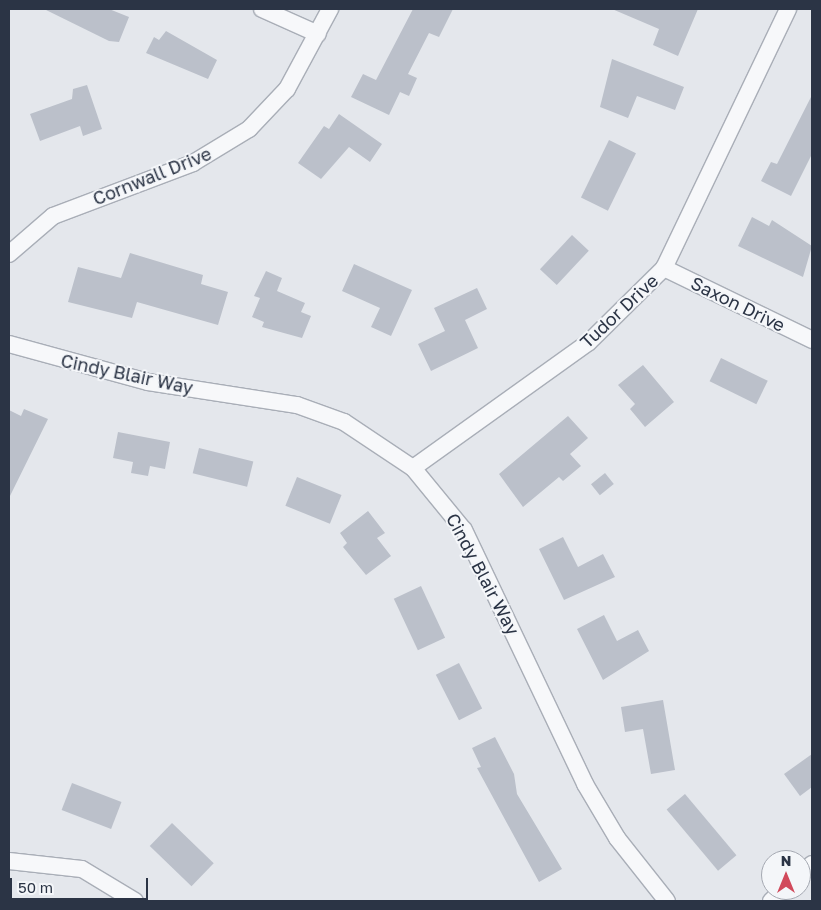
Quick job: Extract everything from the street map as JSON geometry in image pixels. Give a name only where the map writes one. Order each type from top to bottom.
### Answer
[{"type":"street","points":[[262,9],[318,34]]},
{"type":"street","name":"Cornwall Drive","points":[[9,254],[53,216],[193,162],[250,129],[287,90],[330,9]]},
{"type":"street","name":"Tudor Drive","points":[[413,468],[589,342],[664,268],[788,9]]},
{"type":"street","name":"Saxon Drive","points":[[664,268],[812,340]]},
{"type":"street","name":"Cindy Blair Way","points":[[9,344],[148,382],[297,405],[344,422],[413,468],[464,530],[585,784],[617,838],[667,901]]},
{"type":"street","points":[[9,861],[82,870],[135,901]]},
{"type":"building","points":[[44,9],[109,9],[129,17],[119,42],[109,41]]},
{"type":"building","points":[[413,9],[453,9],[439,37],[429,33],[408,74],[417,78],[409,96],[400,92],[389,115],[351,97],[363,74],[376,80]]},
{"type":"building","points":[[612,9],[698,9],[678,56],[653,45],[659,29]]},
{"type":"building","points":[[166,31],[217,60],[208,79],[146,53],[154,37],[159,40]]},
{"type":"building","points":[[612,59],[684,87],[675,110],[637,96],[628,118],[600,107]]},
{"type":"building","points":[[87,85],[102,129],[83,136],[80,126],[40,141],[30,114],[72,99],[73,89]]},
{"type":"building","points":[[812,95],[812,154],[791,196],[761,181],[771,162],[777,164]]},
{"type":"building","points":[[339,114],[382,144],[370,162],[349,147],[321,179],[298,163],[324,126],[329,129]]},
{"type":"building","points":[[609,140],[636,153],[608,211],[581,198]]},
{"type":"building","points":[[752,217],[769,226],[772,220],[812,246],[803,277],[738,246]]},
{"type":"building","points":[[572,235],[589,251],[557,285],[540,269]]},
{"type":"building","points":[[130,253],[203,275],[201,284],[228,292],[218,325],[137,302],[132,318],[68,302],[78,267],[121,278]]},
{"type":"building","points":[[354,264],[412,290],[391,336],[371,327],[380,308],[342,291]]},
{"type":"building","points":[[266,271],[282,278],[277,291],[305,303],[301,312],[311,316],[302,338],[262,327],[264,322],[252,317],[260,298],[254,296]]},
{"type":"building","points":[[477,288],[487,309],[465,320],[478,348],[431,371],[418,344],[445,331],[434,308]]},
{"type":"building","points":[[721,358],[768,381],[756,404],[710,381]]},
{"type":"building","points":[[643,365],[674,402],[645,427],[630,409],[635,404],[618,385]]},
{"type":"building","points":[[24,409],[48,419],[9,498],[9,410],[21,416]]},
{"type":"building","points":[[568,416],[588,438],[570,454],[581,466],[563,481],[559,477],[523,507],[499,474]]},
{"type":"building","points":[[118,432],[170,442],[165,469],[150,466],[148,476],[131,473],[133,462],[113,458]]},
{"type":"building","points":[[199,448],[253,462],[247,487],[193,473]]},
{"type":"building","points":[[605,473],[614,484],[600,495],[591,484]]},
{"type":"building","points":[[297,477],[342,495],[330,524],[285,506]]},
{"type":"building","points":[[368,511],[385,533],[377,538],[391,556],[366,575],[343,547],[347,543],[340,533]]},
{"type":"building","points":[[563,537],[578,567],[603,554],[615,577],[564,600],[539,549]]},
{"type":"building","points":[[421,586],[445,638],[418,650],[394,599]]},
{"type":"building","points":[[604,615],[617,641],[638,630],[649,651],[603,680],[577,629]]},
{"type":"building","points":[[459,663],[482,708],[459,720],[436,675]]},
{"type":"building","points":[[663,700],[675,770],[651,774],[643,729],[625,732],[621,707]]},
{"type":"building","points":[[495,737],[514,774],[517,794],[562,869],[539,882],[477,768],[481,767],[472,748]]},
{"type":"building","points":[[812,754],[812,787],[800,796],[784,774]]},
{"type":"building","points":[[72,783],[121,802],[111,829],[62,810]]},
{"type":"building","points":[[685,794],[736,855],[718,871],[667,809]]},
{"type":"building","points":[[172,823],[214,863],[191,886],[150,846]]}]
